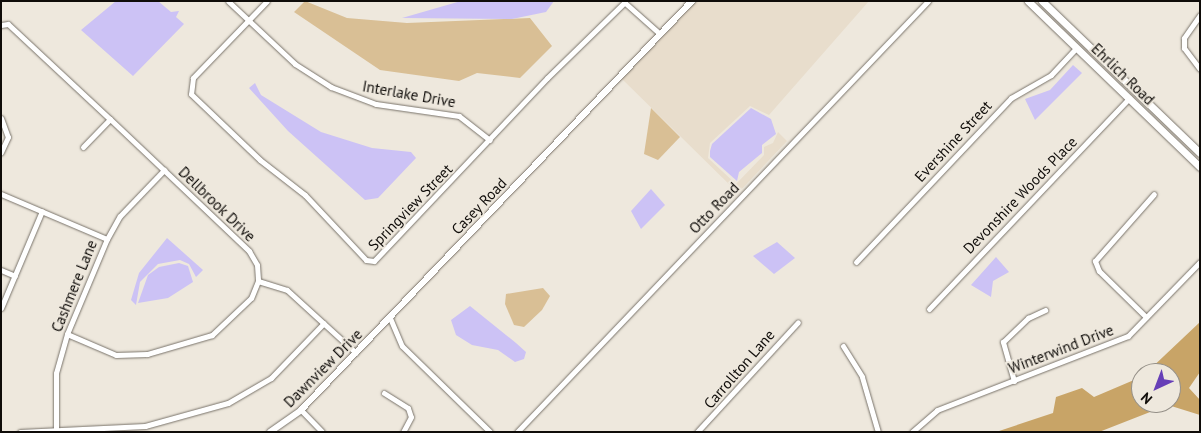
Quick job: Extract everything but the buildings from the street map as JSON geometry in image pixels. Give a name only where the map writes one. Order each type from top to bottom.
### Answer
[{"type":"main road","name":"Ehrlich Road","points":[[1028,1],[1200,167]]},
{"type":"main road","name":"Ehrlich Road","points":[[1042,1],[1200,153]]},
{"type":"main road","points":[[1052,25],[1091,56],[1107,63]]},
{"type":"street","name":"Interlake Drive","points":[[228,1],[295,64],[331,87],[376,104],[459,116],[490,140]]},
{"type":"street","points":[[249,21],[267,1]]},
{"type":"street","name":"Casey Road","points":[[390,318],[692,1]]},
{"type":"street","name":"Otto Road","points":[[517,432],[928,1]]},
{"type":"street","points":[[625,2],[660,34]]},
{"type":"street","name":"Springview Street","points":[[249,21],[193,78],[191,94],[260,160],[305,195],[366,260],[383,257],[547,78],[625,2]]},
{"type":"street","points":[[1200,16],[1184,38],[1184,48],[1200,69]]},
{"type":"street","name":"Dellbrook Drive","points":[[1,25],[8,24],[249,250],[258,281]]},
{"type":"street","name":"Evershine Street","points":[[856,262],[1011,98],[1051,75],[1076,48]]},
{"type":"street","name":"Devonshire Woods Place","points":[[929,309],[1129,98]]},
{"type":"street","points":[[1,118],[8,137],[1,152]]},
{"type":"street","points":[[83,147],[110,119]]},
{"type":"street","name":"Cashmere Lane","points":[[56,430],[56,373],[67,334],[106,239],[120,216],[164,170]]},
{"type":"street","points":[[1,194],[106,239]]},
{"type":"street","points":[[1146,317],[1099,271],[1095,261],[1154,194]]},
{"type":"street","points":[[1,308],[42,211]]},
{"type":"street","name":"Winterwind Drive","points":[[912,432],[937,410],[1112,344],[1146,317],[1200,262]]},
{"type":"street","points":[[1,270],[15,276]]},
{"type":"street","points":[[67,334],[116,355],[185,344],[212,335],[228,323],[251,298],[258,281],[287,290],[356,353]]},
{"type":"street","points":[[1014,381],[1003,342],[1028,318],[1045,310]]},
{"type":"street","points":[[390,318],[402,346],[490,432]]},
{"type":"street","name":"Dawnview Drive","points":[[270,432],[301,410],[390,318]]},
{"type":"street","name":"Carrollton Lane","points":[[697,432],[798,322]]},
{"type":"street","points":[[20,432],[145,426],[228,403],[271,378],[324,323]]},
{"type":"street","points":[[843,346],[862,377],[878,432]]},
{"type":"street","points":[[384,393],[408,408],[411,417],[403,432]]},
{"type":"street","points":[[301,410],[322,432]]},
{"type":"shaded area","points":[[116,1],[158,1],[171,12],[179,11],[176,17],[184,24],[133,76],[81,30]]},
{"type":"shaded area","points":[[305,1],[347,18],[407,23],[530,18],[552,46],[520,78],[477,73],[459,81],[380,70],[294,12]]},
{"type":"shaded area","points":[[461,1],[554,1],[546,12],[512,19],[402,18]]},
{"type":"shaded area","points":[[697,1],[869,1],[769,115],[750,106],[710,143],[708,158],[736,184],[764,155],[764,147],[773,143],[778,132],[787,141],[738,193],[622,79]]},
{"type":"shaded area","points":[[1073,65],[1082,73],[1035,120],[1025,99],[1050,90]]},
{"type":"shaded area","points":[[255,83],[261,95],[321,132],[372,148],[411,152],[416,158],[378,198],[365,200],[288,131],[249,88]]},
{"type":"shaded area","points":[[651,108],[680,137],[658,160],[644,154]]},
{"type":"shaded area","points":[[751,108],[771,119],[776,134],[762,145],[762,153],[739,172],[737,181],[710,157],[710,151],[712,144]]},
{"type":"shaded area","points":[[651,189],[665,205],[641,229],[631,211]]},
{"type":"shaded area","points":[[167,238],[203,270],[196,277],[189,264],[180,260],[158,264],[140,282],[136,305],[131,300],[139,273]]},
{"type":"shaded area","points":[[777,242],[795,258],[774,274],[753,256]]},
{"type":"shaded area","points":[[996,257],[1009,272],[993,281],[991,297],[971,285]]},
{"type":"shaded area","points":[[179,263],[188,266],[193,282],[168,298],[138,303],[148,275],[159,267]]},
{"type":"shaded area","points":[[543,288],[550,296],[542,310],[524,327],[514,325],[505,304],[506,294]]},
{"type":"shaded area","points":[[470,306],[526,352],[524,359],[515,362],[498,350],[472,345],[456,335],[451,320]]},
{"type":"shaded area","points":[[1200,322],[1200,372],[1189,388],[1200,400],[1200,415],[1181,409],[1181,363],[1157,363]]},
{"type":"shaded area","points":[[1131,381],[1131,413],[1148,413],[1099,432],[996,432],[1053,413],[1056,397],[1082,388],[1094,397]]}]
